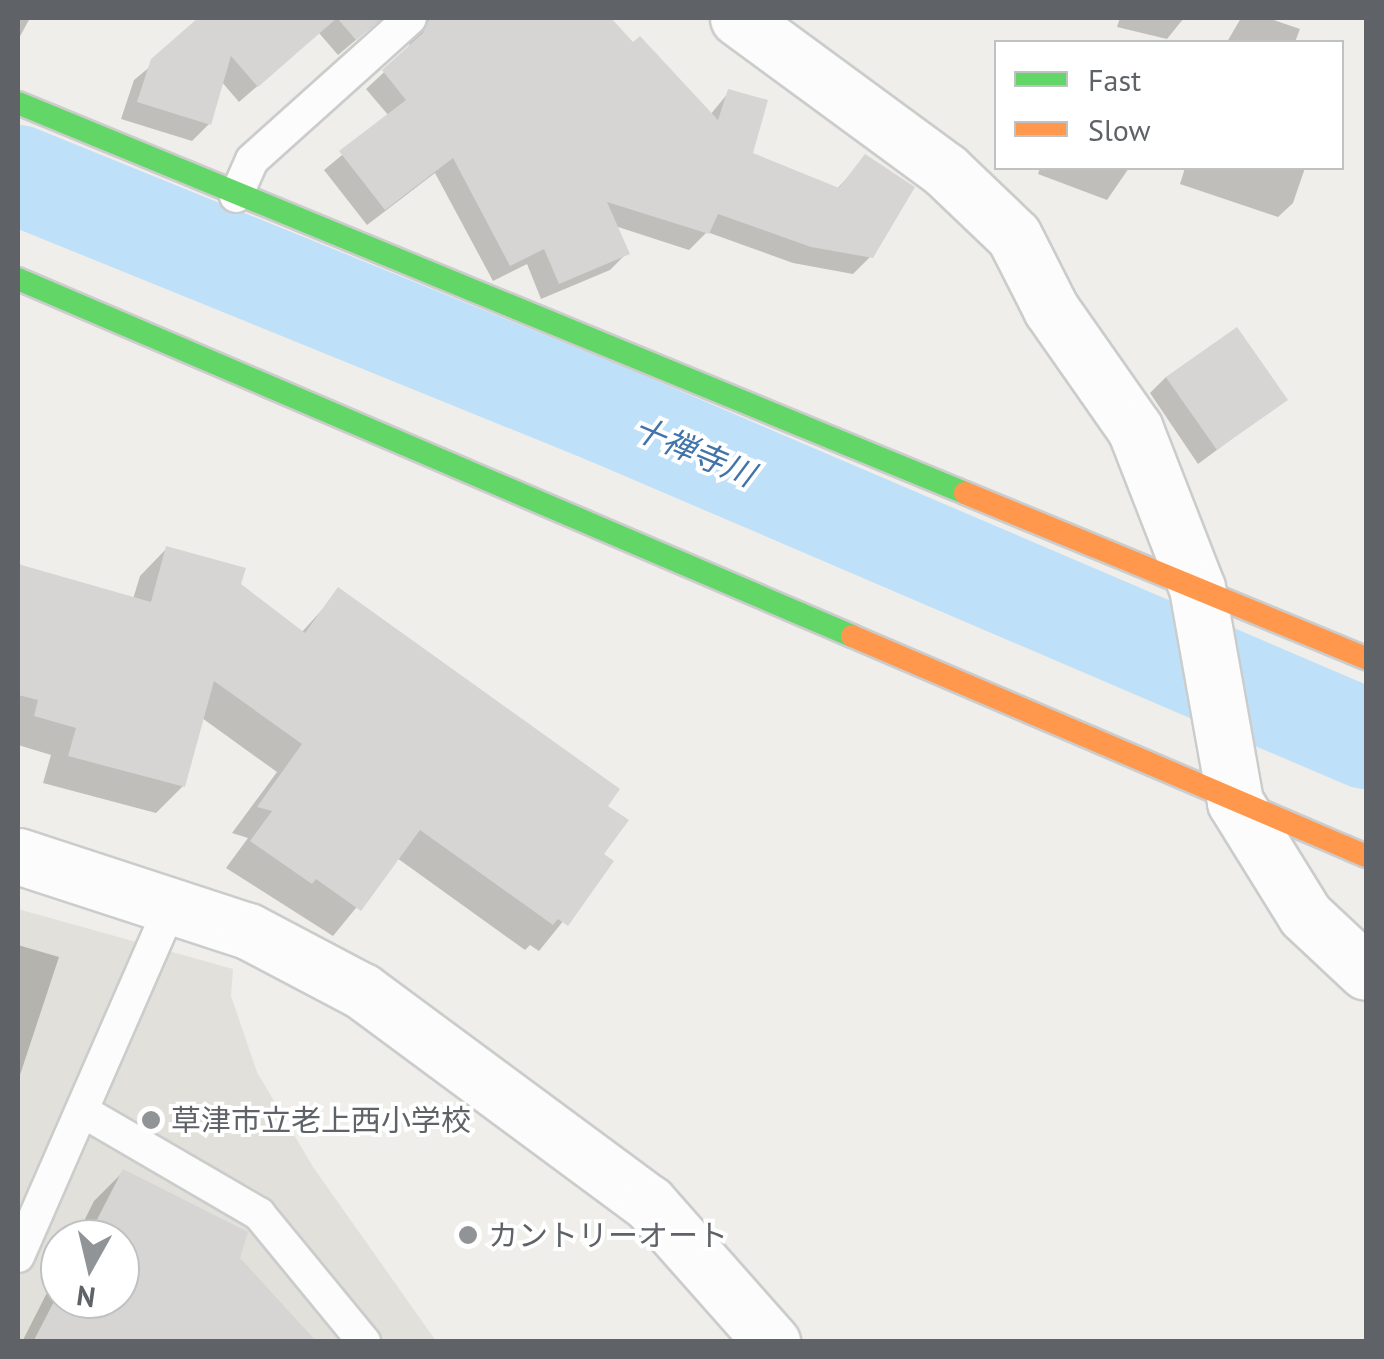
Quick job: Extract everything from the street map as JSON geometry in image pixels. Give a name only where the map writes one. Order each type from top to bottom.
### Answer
[{"type":"street","points":[[738,18],[945,170],[1014,236],[1051,309],[1135,429],[1198,601],[1233,790],[1305,915],[1366,972]]},
{"type":"street","points":[[18,104],[1198,601],[1366,658]]},
{"type":"street","points":[[18,279],[1233,790],[1366,856]]},
{"type":"street","points":[[18,856],[248,931],[362,991],[649,1203],[772,1342]]},
{"type":"lane","points":[[236,196],[252,160],[410,18]]},
{"type":"lane","points":[[18,1256],[171,906]]},
{"type":"lane","points":[[84,1112],[259,1214],[364,1342]]},
{"type":"shaded area","name":"草津市立老上西小学校","points":[[18,909],[233,969],[231,996],[257,1072],[313,1167],[436,1341],[18,1341]]},
{"type":"building","points":[[198,18],[337,18],[258,87],[231,56],[211,125],[137,102],[151,59]]},
{"type":"building","points":[[337,18],[381,18],[356,40]]},
{"type":"building","points":[[430,18],[611,18],[633,42],[640,36],[718,120],[728,89],[768,100],[753,153],[839,188],[865,154],[915,187],[873,258],[811,247],[718,214],[709,234],[607,202],[630,254],[559,284],[544,249],[510,266],[453,158],[385,210],[339,151],[406,100],[382,70],[423,33]]},
{"type":"building","points":[[1237,327],[1288,400],[1217,450],[1166,377]]},
{"type":"building","points":[[166,546],[246,568],[241,584],[305,633],[338,587],[620,789],[608,806],[629,820],[604,854],[614,861],[568,926],[558,919],[553,925],[420,830],[361,911],[316,879],[312,884],[250,841],[272,811],[257,807],[302,744],[214,681],[185,787],[68,756],[76,728],[34,716],[38,700],[18,695],[18,564],[151,602]]},
{"type":"building","points":[[123,1169],[248,1232],[240,1258],[317,1342],[33,1342],[45,1319],[140,1319],[140,1219],[97,1219]]},
{"type":"waterway","name":"十禅寺川","points":[[18,175],[607,414],[1366,739]]},
{"type":"traffic: fast","points":[[18,103],[965,493]]},
{"type":"traffic: fast","points":[[18,279],[852,636]]},
{"type":"traffic: slow","points":[[965,493],[1366,658]]},
{"type":"traffic: slow","points":[[852,636],[1366,856]]},
{"type":"place","name":"草津市立老上西小学校","points":[[151,1120]]},
{"type":"place","name":"カントリーオート","points":[[468,1235]]}]
